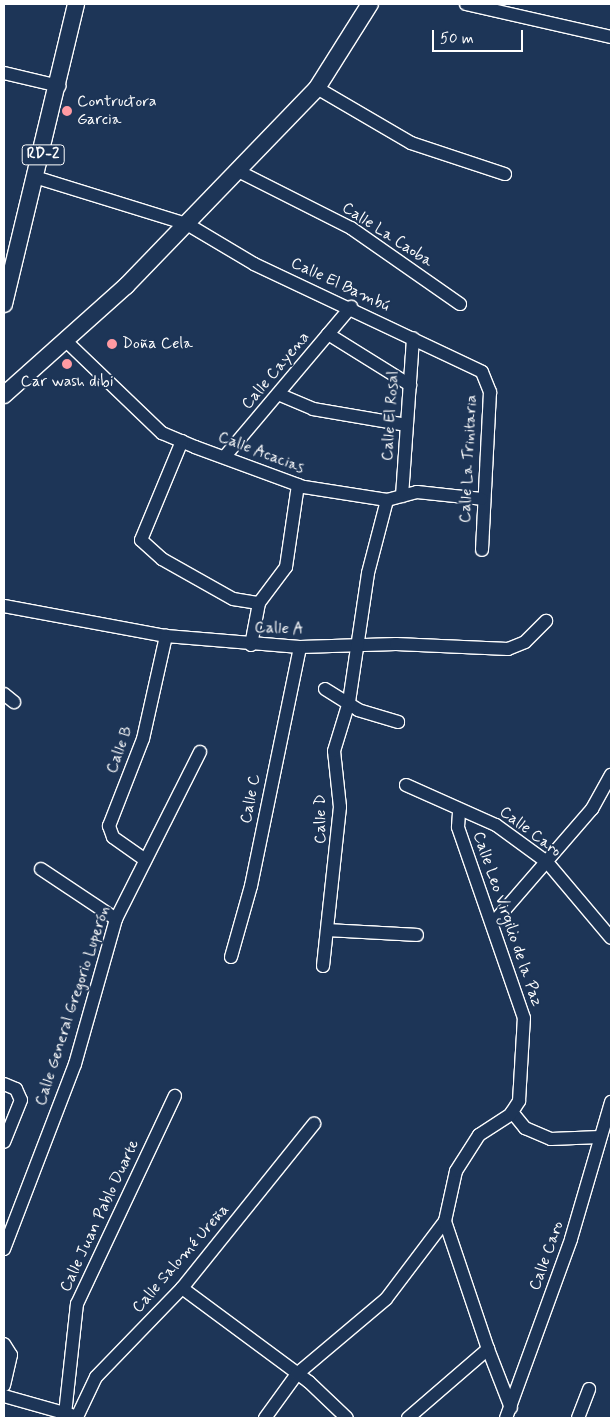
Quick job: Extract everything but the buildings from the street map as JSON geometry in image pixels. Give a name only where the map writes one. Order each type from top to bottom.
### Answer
[{"type":"main road","name":"RD-2","points":[[4,304],[8,270],[38,178],[76,4]]},
{"type":"main road","points":[[4,395],[67,342],[187,224],[317,88],[370,4]]},
{"type":"street","points":[[466,4],[611,36]]},
{"type":"street","points":[[4,73],[59,86]]},
{"type":"street","points":[[317,88],[371,124],[411,143],[505,174]]},
{"type":"street","name":"Calle La Caoba","points":[[238,171],[352,228],[460,304]]},
{"type":"street","name":"Calle El Bambú","points":[[38,178],[187,224],[254,264],[351,307],[482,372]]},
{"type":"street","name":"Calle Cayena","points":[[226,455],[351,307]]},
{"type":"street","points":[[328,334],[410,385]]},
{"type":"street","name":"Calle El Rosal","points":[[402,496],[413,338]]},
{"type":"street","name":"Calle Acacias","points":[[67,342],[116,394],[162,433],[182,441],[226,455],[298,484],[387,500],[416,492],[482,499]]},
{"type":"street","name":"Calle La Trinitaria","points":[[482,372],[490,392],[482,499],[482,550]]},
{"type":"street","points":[[278,394],[313,409],[407,425]]},
{"type":"street","points":[[182,441],[141,540],[162,559],[233,599],[259,603]]},
{"type":"street","points":[[251,645],[259,603],[286,567],[298,484]]},
{"type":"street","name":"Calle D","points":[[323,966],[340,807],[333,760],[349,702],[355,644],[387,500]]},
{"type":"street","name":"Calle A","points":[[4,606],[166,636],[251,645],[300,647],[355,644],[508,649],[524,642],[546,621]]},
{"type":"street","name":"Calle B","points":[[144,859],[113,837],[110,826],[143,739],[166,636]]},
{"type":"street","name":"Calle C","points":[[231,957],[251,886],[300,647]]},
{"type":"street","points":[[326,689],[349,702],[358,710],[398,722]]},
{"type":"street","name":"Calle General Gregorio Luperón","points":[[4,1249],[75,1064],[116,919],[144,859],[200,752]]},
{"type":"street","points":[[494,922],[592,809],[611,775]]},
{"type":"street","name":"Calle Caro","points":[[406,785],[460,812],[496,825],[547,862],[611,938]]},
{"type":"street","name":"Calle Leo Virgilio de la Paz","points":[[460,812],[458,827],[494,922],[524,1020],[520,1098],[512,1112]]},
{"type":"street","points":[[41,869],[116,919]]},
{"type":"street","points":[[328,930],[417,935]]},
{"type":"street","points":[[4,1084],[16,1089],[21,1100],[4,1142]]},
{"type":"street","name":"Calle Juan Pablo Duarte","points":[[74,1416],[77,1304],[175,1096]]},
{"type":"street","name":"Calle Caro","points":[[508,1413],[572,1239],[611,1102]]},
{"type":"street","points":[[265,1418],[297,1374],[386,1299],[445,1221],[456,1171],[479,1135],[512,1112],[529,1130],[551,1139],[600,1137]]},
{"type":"street","name":"Calle Salomé Ureña","points":[[74,1416],[96,1377],[182,1288],[314,1124]]},
{"type":"street","points":[[445,1221],[508,1413]]},
{"type":"street","points":[[182,1288],[297,1374],[347,1418]]},
{"type":"street","points":[[4,1344],[11,1354],[4,1385]]},
{"type":"street","points":[[408,1418],[488,1349]]},
{"type":"street","points":[[578,1418],[589,1389]]},
{"type":"street","points":[[4,1396],[74,1416]]},
{"type":"place","name":"Contructora Garcia","points":[[67,111]]},
{"type":"place","name":"Doña Cela","points":[[112,344]]},
{"type":"place","name":"Car wash dibi","points":[[67,364]]}]
